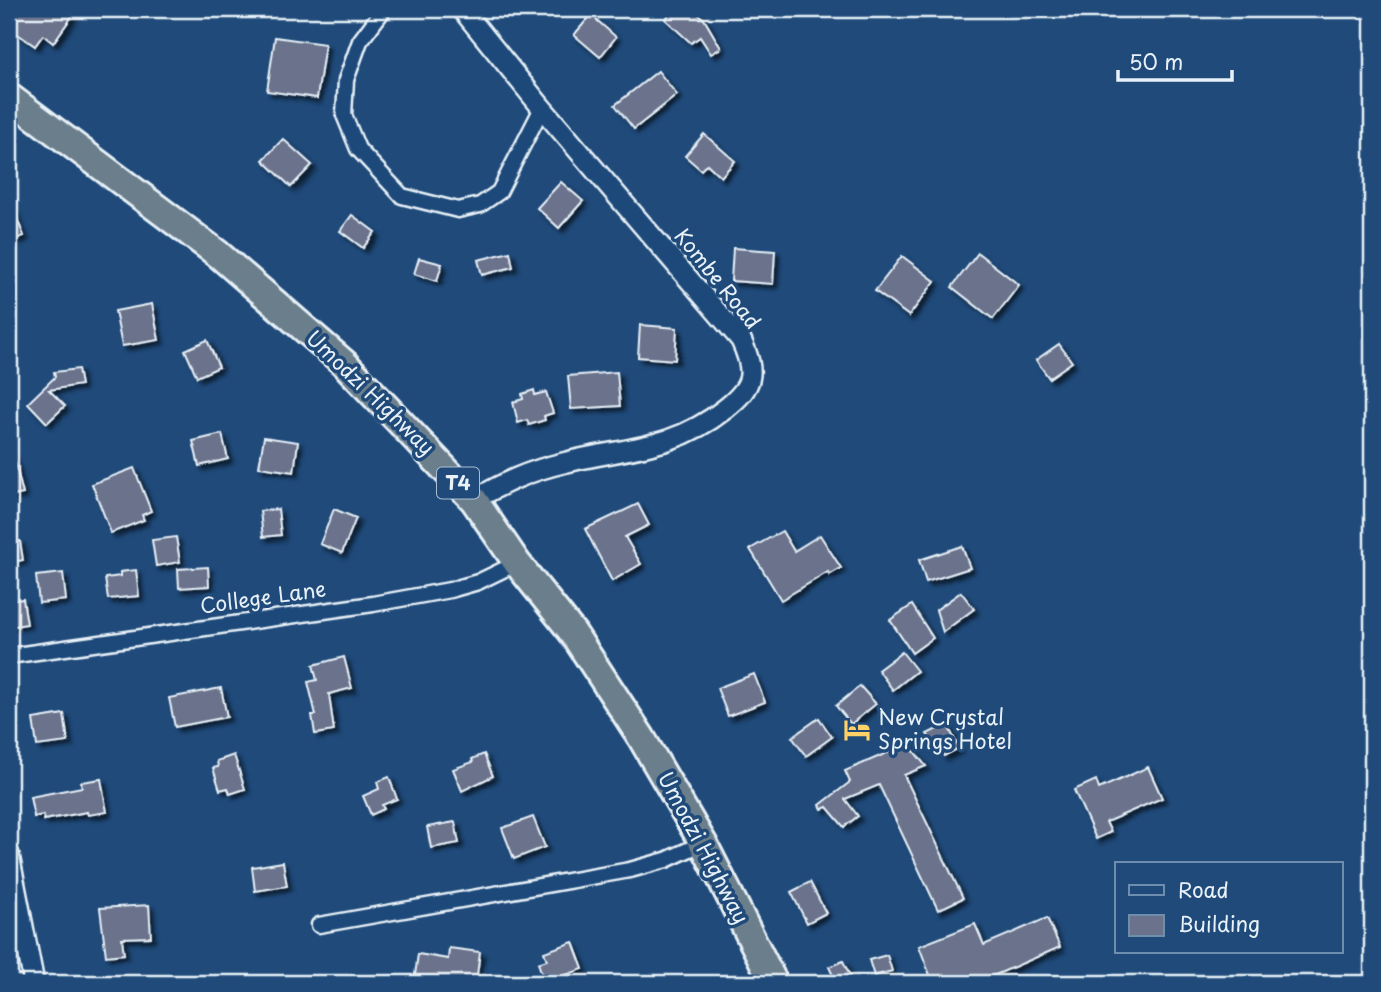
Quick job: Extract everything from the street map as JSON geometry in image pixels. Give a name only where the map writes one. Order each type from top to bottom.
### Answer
[{"type":"highway","name":"Umodzi Highway","points":[[9,97],[218,254],[344,363],[474,500],[517,563],[573,633],[641,737],[703,843],[774,983]]},
{"type":"street","points":[[384,9],[360,41],[346,80],[344,115],[358,149],[402,196],[458,210],[480,205],[499,192],[542,108]]},
{"type":"street","name":"Kombe Road","points":[[463,9],[542,108],[741,340],[750,360],[750,380],[738,398],[712,420],[684,435],[651,447],[564,462],[512,478],[474,500]]},
{"type":"street","name":"College Lane","points":[[9,656],[373,604],[450,590],[478,582],[517,563]]},
{"type":"street","points":[[319,925],[630,870],[666,860],[703,843]]},
{"type":"street","points":[[9,855],[34,983]]},
{"type":"building","points":[[9,9],[64,9],[73,15],[53,43],[43,35],[35,46],[9,28]]},
{"type":"building","points":[[675,9],[692,9],[704,19],[721,48],[711,54],[700,37],[691,43],[665,19]]},
{"type":"building","points":[[591,15],[616,37],[600,57],[574,35]]},
{"type":"building","points":[[275,37],[325,44],[317,98],[267,91]]},
{"type":"building","points":[[658,71],[677,95],[634,129],[615,105]]},
{"type":"building","points":[[704,134],[735,161],[721,177],[707,164],[701,170],[685,156]]},
{"type":"building","points":[[283,139],[312,165],[291,187],[263,160]]},
{"type":"building","points":[[561,182],[583,201],[559,228],[537,208]]},
{"type":"building","points":[[9,199],[24,236],[9,242]]},
{"type":"building","points":[[352,215],[375,232],[363,248],[340,231]]},
{"type":"building","points":[[733,248],[775,251],[773,284],[731,281]]},
{"type":"building","points":[[510,252],[513,267],[482,275],[478,260]]},
{"type":"building","points":[[978,253],[1019,285],[993,319],[952,287]]},
{"type":"building","points":[[902,256],[935,281],[909,316],[875,291]]},
{"type":"building","points":[[419,258],[442,264],[437,281],[414,274]]},
{"type":"building","points":[[152,304],[159,340],[122,346],[115,311]]},
{"type":"building","points":[[640,325],[677,328],[675,360],[638,357]]},
{"type":"building","points":[[207,340],[219,367],[197,377],[185,350]]},
{"type":"building","points":[[1059,344],[1072,362],[1049,378],[1036,360]]},
{"type":"building","points":[[78,369],[81,385],[49,390],[65,406],[47,423],[28,403],[55,377],[54,372]]},
{"type":"building","points":[[617,372],[620,406],[571,409],[568,376]]},
{"type":"building","points":[[534,390],[535,395],[546,392],[553,413],[544,416],[545,420],[529,425],[527,420],[518,423],[513,402],[523,399],[522,394]]},
{"type":"building","points":[[222,434],[228,459],[199,466],[193,441]]},
{"type":"building","points":[[264,437],[298,442],[294,472],[259,467]]},
{"type":"building","points":[[9,454],[13,454],[23,494],[9,497]]},
{"type":"building","points":[[134,468],[151,511],[142,515],[144,520],[111,533],[92,484]]},
{"type":"building","points":[[638,504],[649,525],[625,537],[641,564],[612,581],[585,529]]},
{"type":"building","points":[[278,509],[281,535],[263,537],[260,511]]},
{"type":"building","points":[[334,509],[356,518],[342,553],[320,544]]},
{"type":"building","points":[[782,531],[794,551],[820,535],[841,568],[829,575],[828,572],[781,600],[750,549]]},
{"type":"building","points":[[176,537],[180,562],[156,566],[152,540]]},
{"type":"building","points":[[20,541],[23,560],[9,563],[9,543]]},
{"type":"building","points":[[962,546],[970,568],[926,582],[919,560]]},
{"type":"building","points":[[208,567],[209,586],[179,588],[178,569]]},
{"type":"building","points":[[136,570],[139,596],[108,599],[105,578]]},
{"type":"building","points":[[63,573],[66,600],[39,603],[36,576]]},
{"type":"building","points":[[961,592],[974,609],[943,632],[936,610]]},
{"type":"building","points":[[23,599],[27,624],[9,627],[9,601]]},
{"type":"building","points":[[912,605],[933,638],[912,653],[890,620]]},
{"type":"building","points":[[902,652],[917,671],[893,690],[878,670]]},
{"type":"building","points":[[344,657],[352,688],[329,694],[334,731],[315,734],[312,715],[316,715],[308,682],[317,680],[313,665]]},
{"type":"building","points":[[754,674],[765,702],[728,716],[717,688]]},
{"type":"building","points":[[860,686],[876,704],[851,724],[836,706]]},
{"type":"building","points":[[221,688],[227,717],[175,727],[169,698]]},
{"type":"building","points":[[64,714],[68,742],[37,746],[33,719]]},
{"type":"building","points":[[819,718],[832,737],[806,756],[792,737]]},
{"type":"building","points":[[947,724],[959,748],[944,756],[927,734]]},
{"type":"building","points":[[908,744],[926,766],[904,775],[963,898],[938,910],[879,785],[845,799],[858,816],[844,827],[827,807],[822,809],[820,805],[850,782],[845,771]]},
{"type":"building","points":[[484,754],[493,776],[462,791],[453,769],[473,762],[472,759]]},
{"type":"building","points":[[234,755],[245,789],[230,794],[228,788],[220,790],[213,768],[218,767],[217,761]]},
{"type":"building","points":[[1148,767],[1162,798],[1106,822],[1111,832],[1096,839],[1074,790],[1096,780],[1099,789]]},
{"type":"building","points":[[389,777],[397,799],[382,805],[384,809],[371,815],[363,796],[379,789],[377,782]]},
{"type":"building","points":[[101,779],[107,812],[88,815],[87,812],[44,820],[43,815],[34,817],[30,797],[82,787],[81,782]]},
{"type":"building","points":[[533,817],[545,847],[514,859],[502,828]]},
{"type":"building","points":[[455,822],[459,843],[431,848],[427,827]]},
{"type":"building","points":[[283,862],[287,886],[255,891],[252,867]]},
{"type":"building","points":[[810,882],[826,913],[807,923],[791,892]]},
{"type":"building","points":[[149,905],[151,937],[122,938],[124,954],[106,956],[100,908]]},
{"type":"building","points":[[1047,918],[1060,947],[977,983],[933,983],[919,946],[975,924],[984,945]]},
{"type":"building","points":[[573,942],[583,969],[563,976],[565,983],[550,983],[547,976],[543,977],[538,963],[547,960],[544,952]]},
{"type":"building","points":[[449,948],[480,952],[476,983],[414,982],[418,954],[448,959]]},
{"type":"building","points":[[887,955],[892,971],[874,976],[869,960]]},
{"type":"building","points":[[843,961],[850,976],[836,982],[829,967]]},
{"type":"place","name":"New Crystal Springs Hotel","points":[[857,730]]}]
